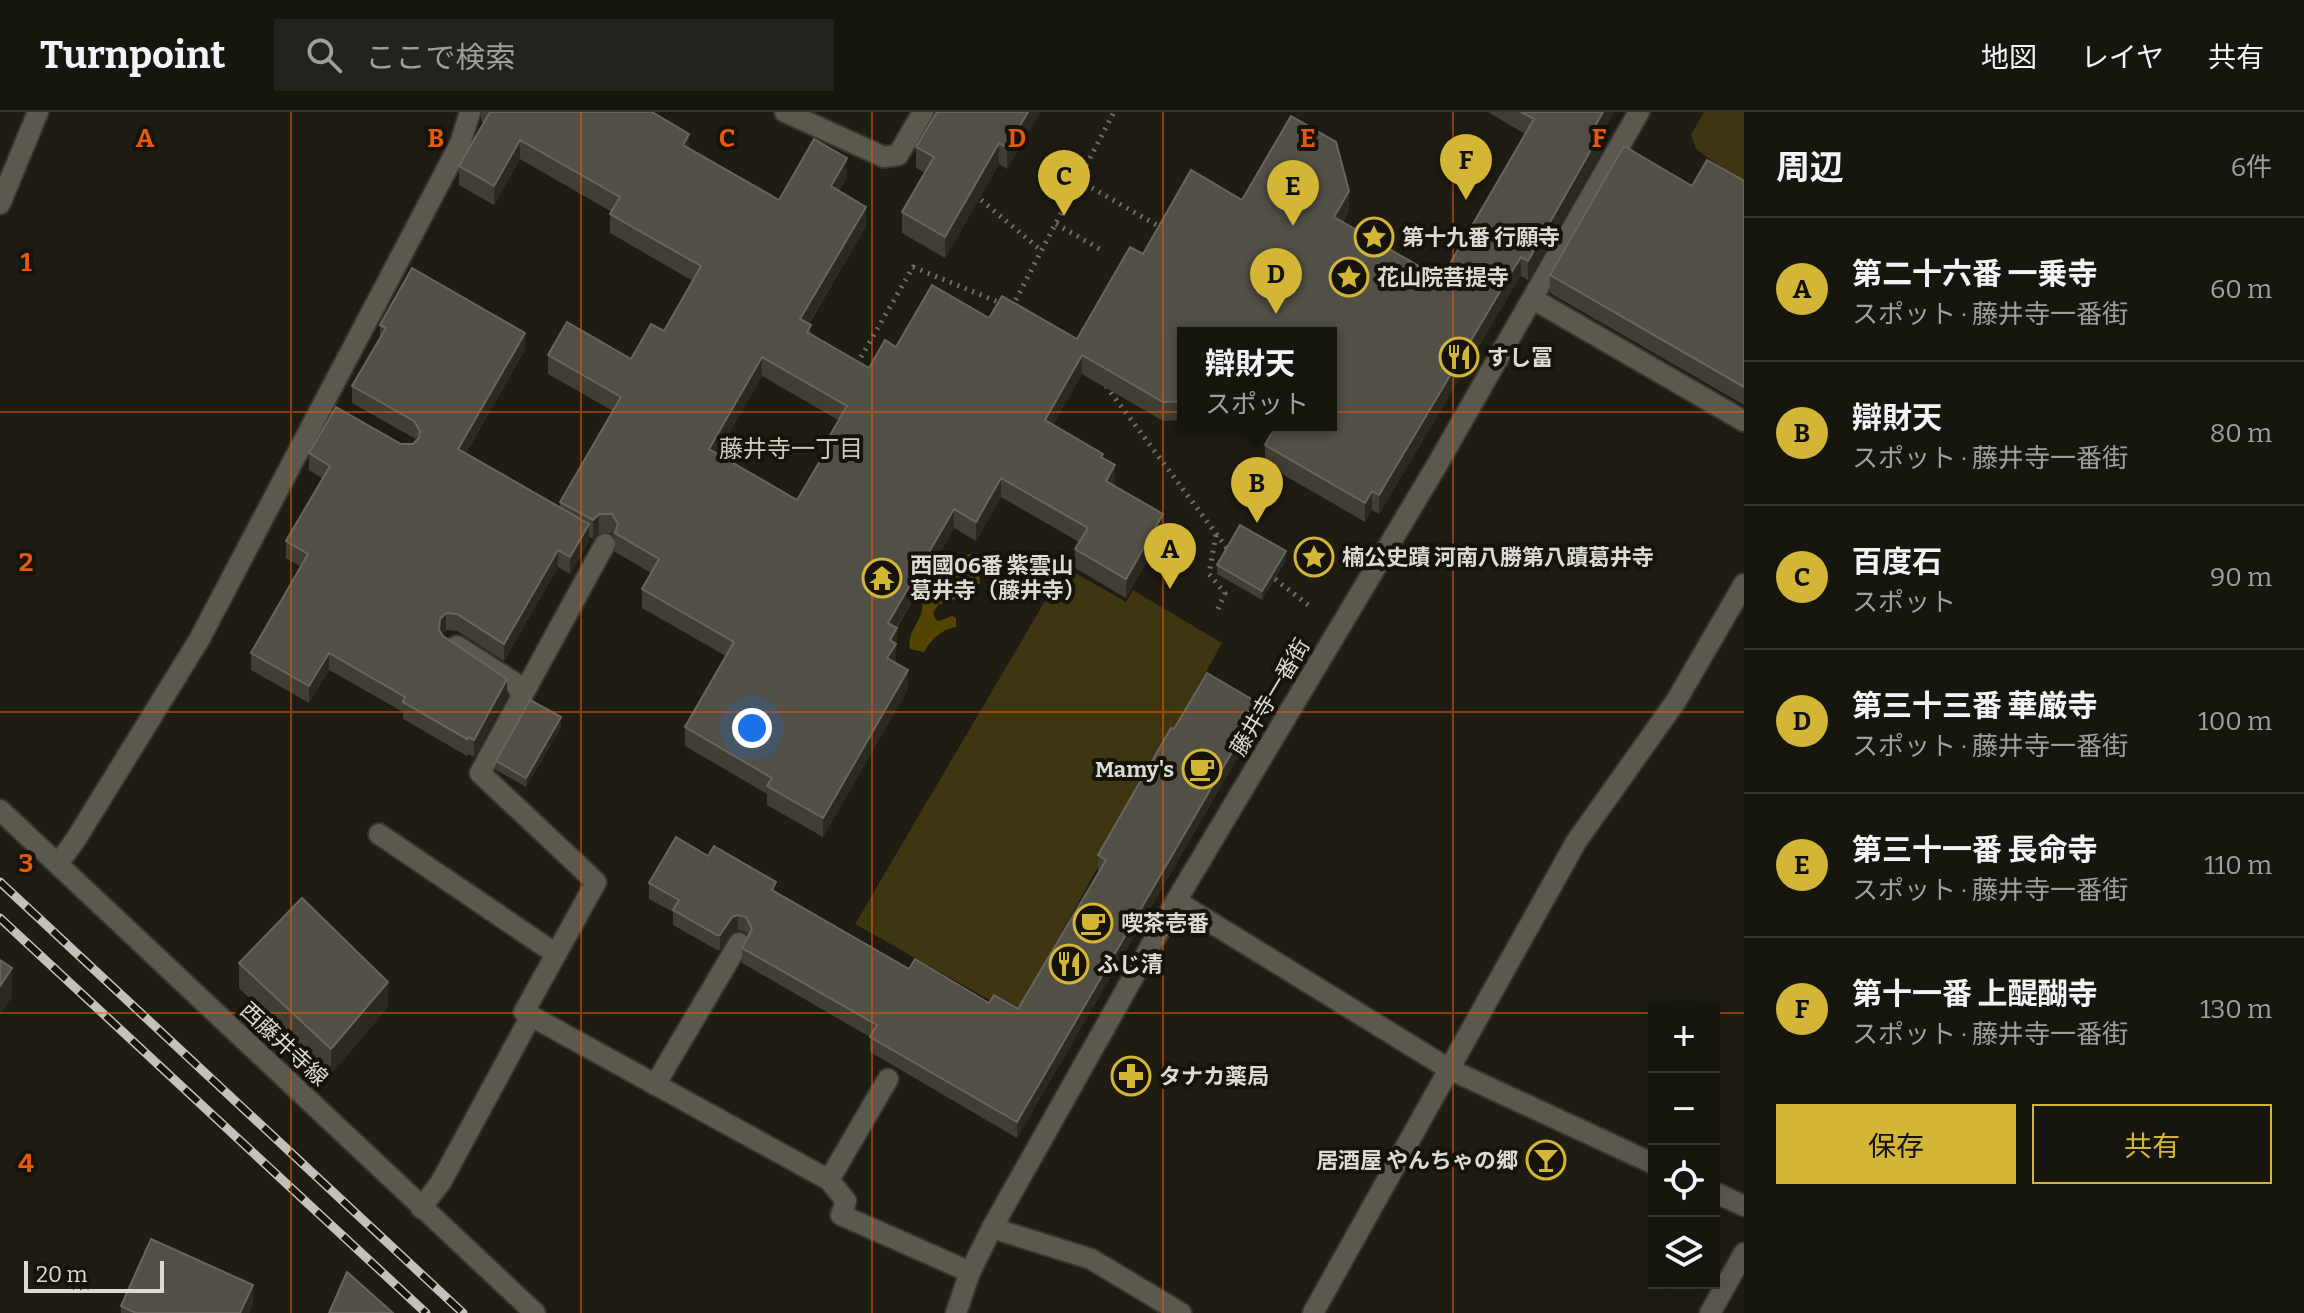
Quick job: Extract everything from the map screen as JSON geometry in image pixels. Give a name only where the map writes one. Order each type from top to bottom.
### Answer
[{"type":"street","points":[[0,204],[38,112]]},
{"type":"street","points":[[58,864],[199,640],[331,406],[460,144],[470,112]]},
{"type":"street","points":[[785,112],[884,157],[898,155],[923,112]]},
{"type":"street","name":"藤井寺一番街","points":[[956,1313],[970,1272],[992,1228],[1176,901],[1533,299],[1639,112]]},
{"type":"street","points":[[1533,299],[1744,421]]},
{"type":"street","points":[[605,544],[480,773],[596,882],[524,1012],[829,1180],[846,1201],[841,1215],[970,1272]]},
{"type":"street","points":[[1313,1313],[1576,842],[1676,701],[1744,584]]},
{"type":"street","points":[[451,642],[515,683],[522,696]]},
{"type":"street","name":"西藤井寺線","points":[[0,810],[535,1313]]},
{"type":"street","points":[[379,834],[556,954]]},
{"type":"street","points":[[1176,901],[1449,1069],[1648,1161]]},
{"type":"street","points":[[655,1085],[739,943]]},
{"type":"street","points":[[421,1208],[441,1182],[531,1016]]},
{"type":"street","points":[[829,1180],[888,1079]]},
{"type":"street","points":[[1720,1195],[1744,1206]]},
{"type":"street","points":[[992,1228],[1091,1259],[1181,1313]]},
{"type":"street","points":[[1710,1313],[1744,1253]]},
{"type":"path","points":[[853,370],[913,267],[1012,308],[1114,112]]},
{"type":"path","points":[[1055,158],[1160,227]]},
{"type":"path","points":[[970,191],[1042,251]]},
{"type":"path","points":[[1056,224],[1103,251]]},
{"type":"path","points":[[1097,373],[1230,552]]},
{"type":"path","points":[[1216,534],[1209,574],[1225,593],[1218,609]]},
{"type":"path","points":[[1275,579],[1339,629]]},
{"type":"shaded area","points":[[1704,112],[1744,112],[1744,184],[1696,149],[1691,135]]},
{"type":"shaded area","points":[[970,554],[976,558],[980,583],[969,594],[938,605],[933,613],[939,621],[952,616],[956,618],[956,627],[937,636],[924,652],[910,649],[909,642],[921,615],[922,603],[944,586],[964,556]]},
{"type":"shaded area","points":[[1065,567],[1126,602],[1133,590],[1222,643],[1016,1015],[855,924]]},
{"type":"building","points":[[490,112],[652,112],[689,134],[683,145],[779,200],[814,139],[847,158],[831,186],[866,207],[800,319],[811,325],[807,332],[869,368],[885,340],[896,347],[932,285],[989,318],[1002,296],[1077,339],[1130,247],[1143,254],[1191,170],[1242,200],[1291,116],[1336,142],[1349,191],[1334,217],[1441,279],[1534,119],[1521,112],[1603,112],[1594,128],[1601,132],[1528,261],[1521,257],[1379,495],[1372,491],[1365,503],[1265,445],[1273,431],[1337,431],[1337,327],[1177,327],[1177,401],[1163,402],[1082,355],[1045,420],[1103,454],[1101,457],[1115,465],[1106,481],[1163,514],[1126,579],[1075,549],[1088,528],[1001,478],[976,522],[954,509],[888,623],[897,628],[890,640],[896,644],[887,658],[908,670],[823,818],[767,786],[772,778],[685,727],[734,642],[642,589],[659,559],[615,533],[618,524],[612,514],[599,514],[593,520],[560,502],[621,397],[548,355],[567,322],[631,359],[651,324],[664,331],[701,266],[610,214],[620,197],[520,140],[494,186],[459,166]],"holes":[[[762,357],[847,406],[829,437],[833,439],[797,500],[709,449]]]},
{"type":"building","points":[[937,112],[1028,112],[1007,148],[999,143],[945,237],[902,212],[934,157],[916,147]]},
{"type":"building","points":[[1624,146],[1692,186],[1707,160],[1744,181],[1744,387],[1550,275]]},
{"type":"building","points":[[412,268],[525,333],[458,449],[589,524],[570,557],[558,550],[504,644],[457,614],[446,613],[440,619],[439,630],[443,636],[507,679],[474,740],[467,739],[403,702],[405,697],[329,653],[309,686],[251,653],[308,554],[286,541],[330,466],[309,453],[336,407],[401,444],[413,444],[419,438],[420,431],[414,421],[352,386],[386,328],[380,325]]},
{"type":"building","points":[[1240,525],[1286,551],[1262,591],[1217,565]]},
{"type":"building","points":[[1207,673],[1260,704],[1017,1122],[870,1037],[877,1025],[742,948],[752,929],[746,917],[732,917],[717,935],[673,910],[679,900],[649,883],[676,837],[708,856],[714,846],[776,882],[772,890],[909,969],[915,959],[989,1003],[994,995],[1018,1009],[1106,860],[1098,855],[1171,728],[1174,729]]},
{"type":"building","points":[[530,700],[561,717],[526,778],[496,761]]},
{"type":"building","points":[[302,898],[388,982],[331,1049],[239,963]]},
{"type":"building","points":[[0,960],[12,968],[0,986]]},
{"type":"building","points":[[151,1239],[253,1285],[240,1313],[136,1313],[121,1306]]},
{"type":"building","points":[[347,1272],[393,1313],[329,1313]]},
{"type":"railway","points":[[0,882],[463,1313]]},
{"type":"railway","points":[[0,918],[426,1313]]},
{"type":"place","name":"第十一番 上醍醐寺","points":[[1466,200]]},
{"type":"place","name":"百度石","points":[[1064,216]]},
{"type":"place","name":"第三十一番 長命寺","points":[[1293,226]]},
{"type":"place","name":"第十九番 行願寺","points":[[1374,237]]},
{"type":"place","name":"花山院菩提寺","points":[[1349,277]]},
{"type":"place","name":"第三十三番 華厳寺","points":[[1276,314]]},
{"type":"place","name":"すし冨","points":[[1459,357]]},
{"type":"place","name":"辯財天","points":[[1257,523]]},
{"type":"place","name":"楠公史蹟 河南八勝第八蹟葛井寺","points":[[1314,557]]},
{"type":"place","name":"西國06番 紫雲山 葛井寺（藤井寺）","points":[[882,578]]},
{"type":"place","name":"第二十六番 一乗寺","points":[[1170,589]]},
{"type":"place","name":"Mamy's","points":[[1202,769]]},
{"type":"place","name":"喫茶壱番","points":[[1093,923]]},
{"type":"place","name":"ふじ清","points":[[1069,964]]},
{"type":"place","name":"タナカ薬局","points":[[1131,1076]]},
{"type":"place","name":"居酒屋 やんちゃの郷","points":[[1546,1160]]},
{"type":"district","name":"藤井寺一丁目","points":[[791,449]]}]
